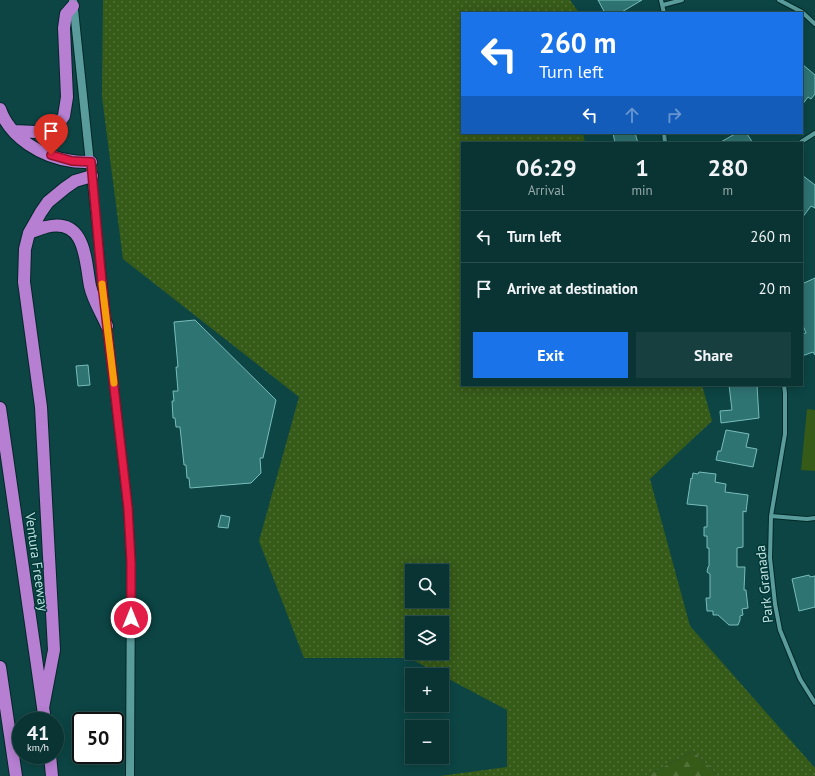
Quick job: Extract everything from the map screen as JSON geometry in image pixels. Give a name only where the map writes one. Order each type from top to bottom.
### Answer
[{"type":"highway","points":[[14,131],[36,132],[47,130],[59,123],[64,116],[67,97],[64,28],[66,14],[73,3]]},
{"type":"highway","points":[[0,109],[14,131],[29,145],[42,152],[72,161],[91,162]]},
{"type":"highway","points":[[43,708],[54,650],[41,407],[24,282],[25,249],[29,234],[48,202],[75,181],[92,176]]},
{"type":"highway","points":[[29,234],[46,227],[57,225],[67,227],[76,233],[84,249],[91,288],[107,326]]},
{"type":"highway","name":"Ventura Freeway","points":[[0,408],[44,712]]},
{"type":"highway","points":[[0,668],[16,776]]},
{"type":"highway","points":[[51,764],[52,776]]},
{"type":"main road","points":[[73,3],[129,518],[131,562],[130,776]]},
{"type":"street","points":[[661,0],[664,12]]},
{"type":"street","points":[[663,5],[682,0]]},
{"type":"street","points":[[779,0],[802,12]]},
{"type":"street","points":[[803,13],[815,24]]},
{"type":"street","points":[[801,142],[815,133]]},
{"type":"street","name":"Park Granada","points":[[784,386],[785,434],[772,516],[770,558],[775,604],[780,630],[800,679],[815,703]]},
{"type":"street","points":[[772,516],[815,518]]},
{"type":"green space","points":[[103,0],[570,0],[578,12],[461,12],[461,134],[583,134],[585,142],[461,142],[461,386],[702,386],[712,421],[650,479],[690,626],[815,768],[815,776],[719,776],[693,751],[647,776],[440,776],[507,767],[507,710],[449,679],[449,668],[428,668],[413,660],[449,660],[449,616],[405,616],[405,658],[304,658],[259,541],[299,397],[123,259],[102,97]]},
{"type":"green space","points":[[807,409],[815,410],[815,471],[801,470]]},
{"type":"green space","points":[[693,751],[719,776],[647,776]]},
{"type":"building","points":[[598,0],[642,0],[622,12],[604,12]]},
{"type":"building","points":[[803,65],[815,75],[815,94],[811,99],[808,97],[803,104]]},
{"type":"building","points":[[613,134],[635,134],[638,142],[615,142]]},
{"type":"building","points":[[735,134],[747,134],[752,142],[721,142]]},
{"type":"building","points":[[803,176],[815,185],[815,208],[811,206],[803,217]]},
{"type":"building","points":[[815,278],[815,355],[813,352],[803,356],[803,334],[806,333],[803,326],[803,284]]},
{"type":"building","points":[[195,320],[276,400],[263,458],[260,458],[261,473],[251,483],[190,488],[189,478],[187,478],[186,465],[184,465],[180,427],[176,427],[175,418],[173,418],[173,391],[178,391],[176,367],[178,367],[174,322]]},
{"type":"building","points":[[88,365],[90,385],[78,386],[76,366]]},
{"type":"building","points":[[729,386],[757,386],[759,418],[721,423],[720,411],[732,410]]},
{"type":"building","points":[[726,430],[749,434],[746,447],[757,449],[753,467],[716,460],[718,451],[721,451]]},
{"type":"building","points":[[699,472],[716,474],[715,482],[726,484],[725,492],[748,495],[746,512],[743,511],[743,547],[737,548],[737,567],[745,567],[744,590],[746,590],[748,608],[742,609],[743,615],[740,616],[738,625],[729,625],[718,615],[713,615],[713,611],[707,611],[706,598],[710,598],[710,574],[707,572],[709,566],[709,548],[707,548],[707,536],[704,536],[704,527],[707,527],[707,506],[687,504],[691,478],[692,479],[693,473],[698,474]]},
{"type":"building","points":[[221,515],[230,517],[228,528],[218,527]]},
{"type":"building","points":[[809,575],[810,577],[815,576],[815,607],[799,611],[792,579]]},
{"type":"slow traffic","points":[[102,284],[114,383]]},
{"type":"route","points":[[51,155],[72,161],[91,162],[102,283],[128,508],[131,562],[131,618]]}]
